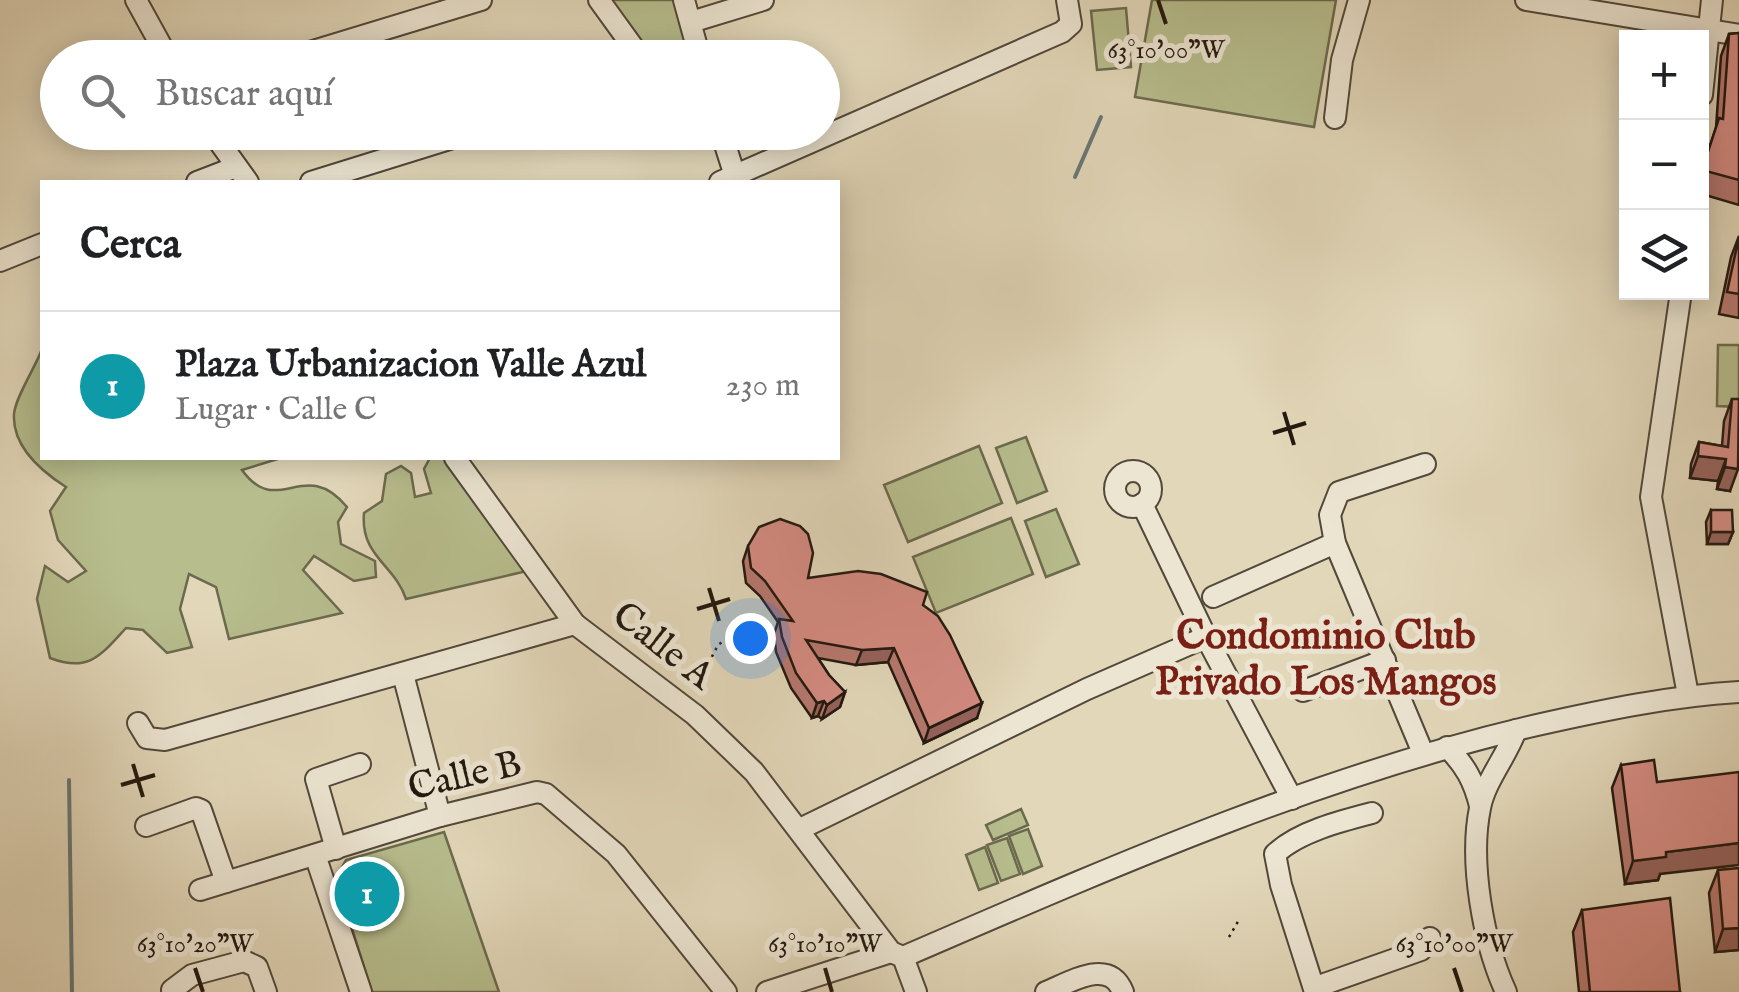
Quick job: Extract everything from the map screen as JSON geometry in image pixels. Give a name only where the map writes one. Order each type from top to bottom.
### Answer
[{"type":"street","points":[[136,0],[158,40]]},
{"type":"street","points":[[349,40],[481,0]]},
{"type":"street","points":[[599,0],[628,40]]},
{"type":"street","points":[[684,0],[694,40]]},
{"type":"street","points":[[691,22],[762,0]]},
{"type":"street","points":[[840,130],[1062,32],[1071,24],[1067,0]]},
{"type":"street","points":[[1335,118],[1342,60],[1360,0]]},
{"type":"street","points":[[1538,1],[1708,30],[1712,0]]},
{"type":"street","points":[[1709,30],[1739,35]]},
{"type":"street","points":[[210,180],[242,175],[225,150]]},
{"type":"street","points":[[317,180],[414,150]]},
{"type":"street","points":[[721,150],[728,179],[794,150]]},
{"type":"street","points":[[0,261],[40,245]]},
{"type":"street","points":[[1680,300],[1652,497],[1688,695]]},
{"type":"street","points":[[456,460],[575,624]]},
{"type":"street","points":[[1423,753],[1336,543],[1330,515],[1339,492],[1425,464]]},
{"type":"street","points":[[1142,504],[1206,637],[1292,798]]},
{"type":"street","points":[[1213,597],[1336,543]]},
{"type":"street","name":"Calle A","points":[[138,723],[147,738],[165,740],[575,624],[695,715],[766,785],[897,954],[916,992]]},
{"type":"street","points":[[800,829],[1086,689],[1206,637]]},
{"type":"street","points":[[1304,690],[1384,660]]},
{"type":"street","points":[[402,674],[440,816]]},
{"type":"street","points":[[767,992],[897,954],[1292,798],[1423,753],[1688,695],[1739,692]]},
{"type":"street","points":[[1480,806],[1516,730]]},
{"type":"street","points":[[1447,747],[1474,782],[1480,806],[1482,919],[1506,992]]},
{"type":"street","points":[[336,849],[316,779],[360,764]]},
{"type":"street","name":"Calle B","points":[[200,890],[440,816],[537,792],[555,798],[616,854],[726,992]]},
{"type":"street","points":[[146,826],[196,808],[201,810],[226,882]]},
{"type":"street","points":[[1372,813],[1302,838],[1275,854],[1280,885],[1315,990],[1421,950],[1430,938]]},
{"type":"street","points":[[314,855],[361,992]]},
{"type":"street","points":[[172,990],[192,975],[244,961],[257,968],[266,992]]},
{"type":"street","points":[[1046,992],[1101,972],[1113,976],[1123,992]]},
{"type":"path","points":[[692,684],[718,645],[748,622]]},
{"type":"path","points":[[1229,937],[1240,918]]},
{"type":"green space","points":[[608,0],[676,0],[688,40],[640,40]]},
{"type":"green space","points":[[1152,0],[1336,0],[1314,127],[1135,97]]},
{"type":"green space","points":[[1126,8],[1131,67],[1097,70],[1091,11]]},
{"type":"green space","points":[[1718,345],[1739,345],[1739,407],[1717,406]]},
{"type":"green space","points":[[40,353],[40,460],[274,460],[242,470],[255,484],[268,490],[318,486],[332,493],[347,507],[338,522],[341,544],[375,561],[376,577],[354,581],[314,556],[303,570],[342,613],[229,639],[216,587],[189,574],[180,609],[192,647],[167,653],[143,630],[126,628],[93,659],[75,663],[50,658],[37,599],[45,566],[68,582],[86,571],[58,540],[50,511],[66,487],[23,447],[15,426],[18,399]]},
{"type":"green space","points":[[1026,437],[1047,491],[1017,503],[996,448]]},
{"type":"green space","points":[[979,446],[1002,503],[908,542],[884,485]]},
{"type":"green space","points":[[429,460],[448,460],[527,571],[406,599],[367,540],[364,513],[382,501],[386,474],[401,466],[411,473],[415,497],[431,493],[424,469]]},
{"type":"green space","points":[[1056,509],[1079,564],[1046,577],[1025,521]]},
{"type":"green space","points":[[1011,518],[1033,574],[936,613],[913,557]]},
{"type":"green space","points":[[1021,809],[1028,825],[993,840],[986,825]]},
{"type":"green space","points":[[1028,829],[1042,866],[1023,874],[1009,836]]},
{"type":"green space","points":[[444,832],[499,992],[372,992],[336,878],[346,860]]},
{"type":"green space","points":[[1007,838],[1020,874],[1001,881],[987,845]]},
{"type":"green space","points":[[985,847],[998,883],[979,890],[966,855]]},
{"type":"building","points":[[1739,33],[1739,180],[1709,172],[1709,149],[1719,118],[1723,119],[1729,34]]},
{"type":"building","points":[[1739,237],[1739,294],[1727,292]]},
{"type":"building","points":[[1732,399],[1739,399],[1738,469],[1725,467],[1726,459],[1698,456],[1699,442],[1728,447]]},
{"type":"building","points":[[1711,510],[1732,510],[1733,532],[1711,532]]},
{"type":"building","points":[[780,519],[800,526],[808,534],[813,553],[808,578],[858,571],[881,574],[927,592],[923,605],[938,616],[950,635],[982,703],[929,728],[894,648],[862,650],[806,640],[845,692],[827,705],[824,701],[817,703],[796,673],[782,637],[779,619],[793,621],[751,568],[748,546],[759,527]]},
{"type":"building","points":[[1654,760],[1657,782],[1739,772],[1739,843],[1666,852],[1666,857],[1633,861],[1621,765]]},
{"type":"building","points":[[1739,868],[1739,928],[1723,929],[1718,870]]},
{"type":"building","points":[[1670,898],[1680,992],[1590,992],[1582,910]]},
{"type":"waterway","points":[[1075,177],[1101,117]]},
{"type":"waterway","points":[[69,780],[72,992]]},
{"type":"place","name":"Plaza Urbanizacion Valle Azul","points":[[367,894]]},
{"type":"district","name":"Condominio Club Privado Los Mangos","points":[[1326,660]]}]
